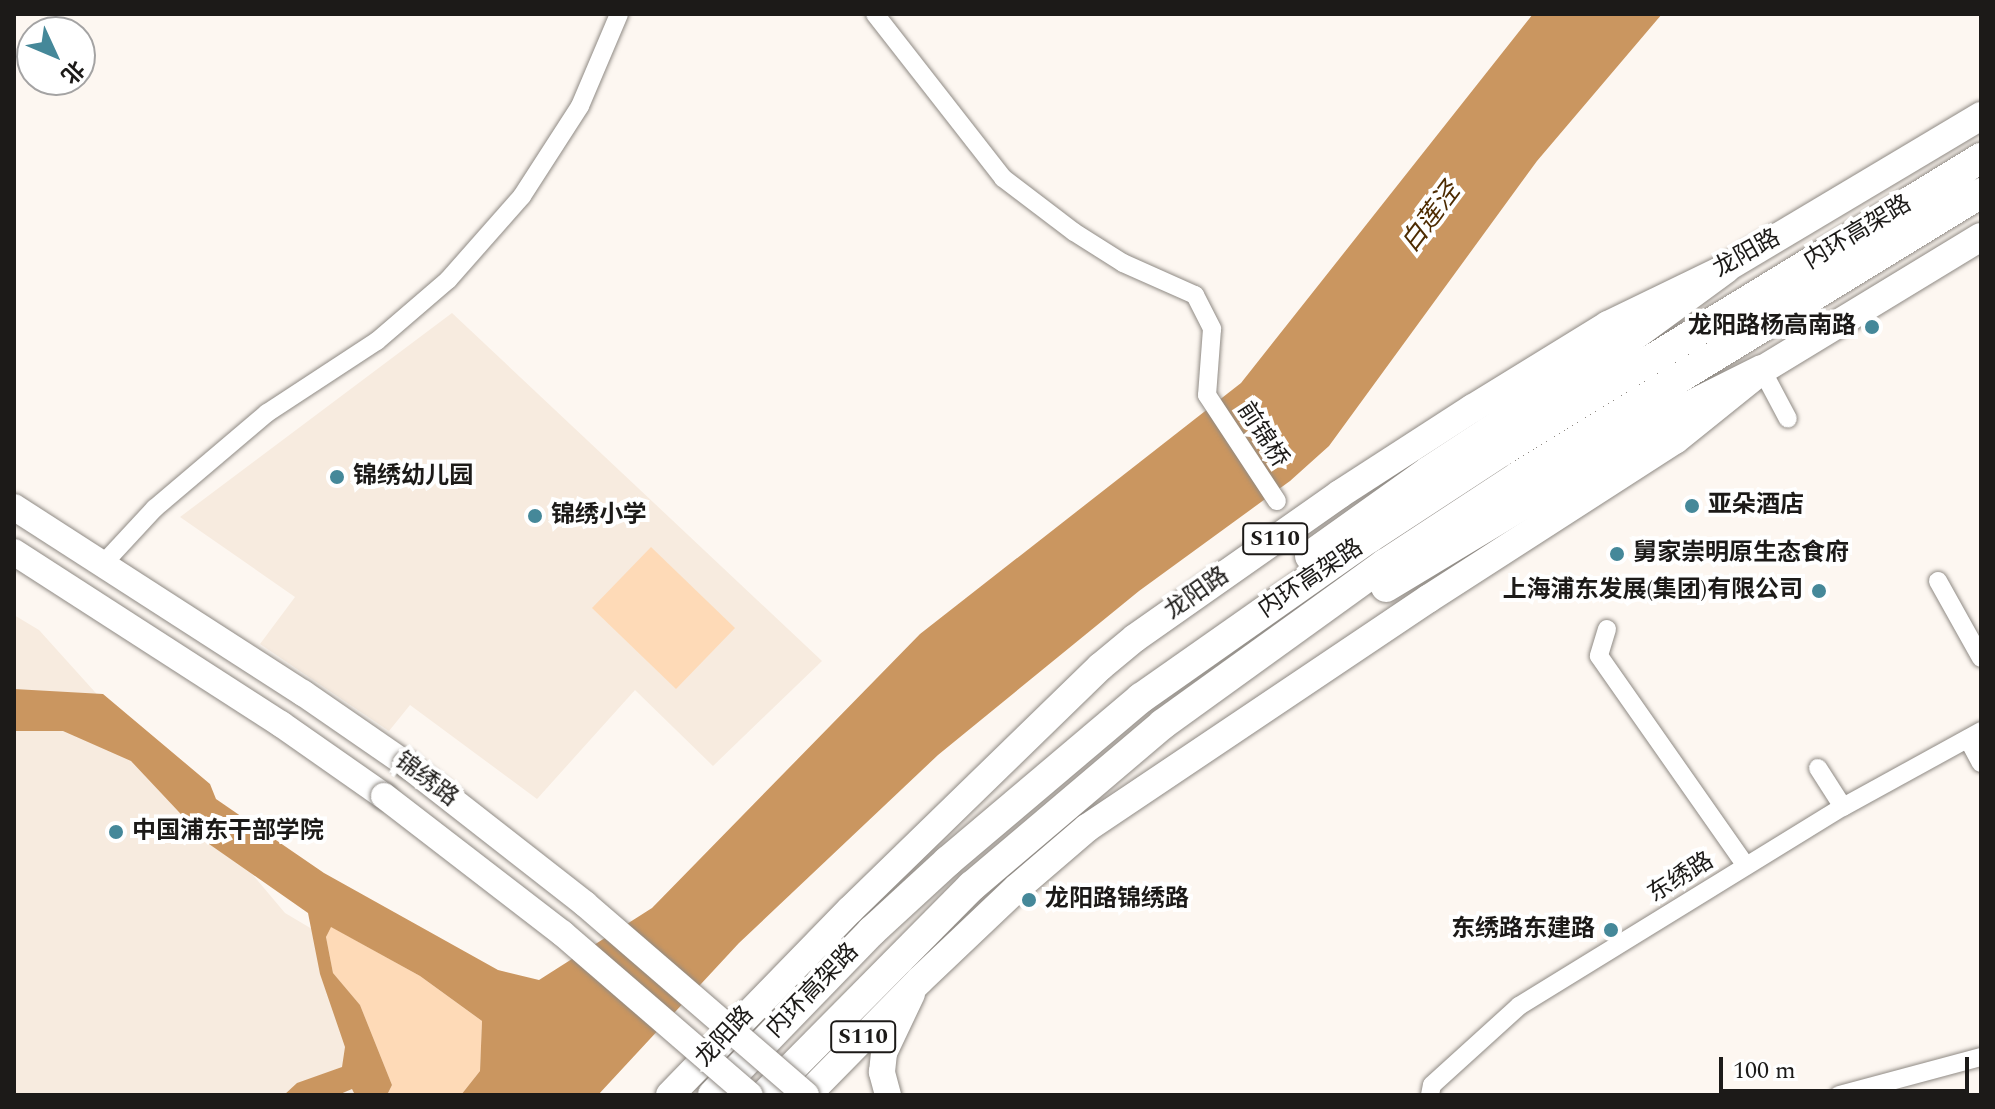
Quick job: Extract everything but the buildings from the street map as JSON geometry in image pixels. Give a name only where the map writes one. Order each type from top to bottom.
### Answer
[{"type":"highway","name":"内环高架路","points":[[765,1095],[972,886],[1163,724],[1385,564],[1981,158]]},
{"type":"highway","name":"内环高架路","points":[[713,1095],[831,972],[926,881],[1076,749],[1141,698],[1369,538],[1741,321],[1981,193]]},
{"type":"highway","points":[[1141,698],[1258,596],[1343,531],[1621,345],[1726,268]]},
{"type":"highway","points":[[1163,724],[1664,419],[1762,370]]},
{"type":"main road","name":"龙阳路","points":[[670,1095],[850,910],[1118,652],[1340,494],[1473,408],[1608,325],[1726,268],[1981,116]]},
{"type":"main road","name":"S110","points":[[806,1095],[920,980],[1017,888],[1087,828],[1428,599],[1675,440],[1762,370],[1981,237]]},
{"type":"main road","name":"锦绣路","points":[[14,507],[406,764],[597,914],[806,1095]]},
{"type":"main road","name":"锦绣路","points":[[14,552],[268,716],[384,796],[562,933],[750,1095]]},
{"type":"main road","points":[[888,1095],[882,1072],[884,1053],[920,980]]},
{"type":"street","points":[[103,564],[155,508],[267,413],[377,341],[448,280],[522,196],[539,171],[580,106],[619,14]]},
{"type":"street","name":"前锦桥","points":[[875,14],[1003,178],[1074,232],[1123,263],[1195,295],[1212,329],[1207,395],[1277,501]]},
{"type":"street","points":[[1762,370],[1788,419]]},
{"type":"street","points":[[1938,581],[1981,658]]},
{"type":"street","points":[[1607,629],[1599,656],[1746,866]]},
{"type":"street","points":[[1974,735],[1981,763]]},
{"type":"street","name":"东绣路","points":[[1430,1095],[1432,1085],[1519,1006],[1843,807],[1974,735]]},
{"type":"street","points":[[1818,768],[1843,807]]},
{"type":"street","points":[[1839,1095],[1981,1057]]},
{"type":"shaded area","name":"锦绣小学","points":[[452,313],[822,661],[713,766],[635,690],[537,799],[410,705],[389,731],[260,644],[295,597],[180,517]]},
{"type":"shaded area","points":[[651,547],[735,628],[676,689],[592,608]]},
{"type":"shaded area","name":"中国浦东干部学院","points":[[14,615],[39,630],[149,752],[285,913],[523,1054],[488,1095],[14,1095]]},
{"type":"shaded area","points":[[330,926],[420,976],[482,1021],[480,1071],[461,1095],[387,1095],[392,1085],[360,1005],[333,973],[326,937]]},
{"type":"water","name":"白莲泾","points":[[1533,14],[1662,14],[1537,161],[1329,446],[1290,481],[1139,591],[938,755],[739,943],[598,1095],[461,1095],[480,1071],[482,1021],[420,976],[331,927],[326,937],[333,973],[360,1005],[392,1085],[387,1095],[355,1095],[352,1089],[338,1095],[284,1095],[297,1083],[342,1067],[345,1047],[320,974],[308,913],[209,844],[131,761],[63,731],[14,731],[14,689],[103,694],[210,784],[216,799],[324,873],[498,970],[539,980],[652,908],[920,634],[1241,383]]},
{"type":"place","name":"龙阳路杨高南路","points":[[1872,327]]},
{"type":"place","name":"锦绣幼儿园","points":[[337,477]]},
{"type":"place","name":"亚朵酒店","points":[[1692,506]]},
{"type":"place","name":"锦绣小学","points":[[535,516]]},
{"type":"place","name":"舅家崇明原生态食府","points":[[1617,554]]},
{"type":"place","name":"上海浦东发展(集团)有限公司","points":[[1819,591]]},
{"type":"place","name":"中国浦东干部学院","points":[[116,832]]},
{"type":"place","name":"龙阳路锦绣路","points":[[1029,900]]},
{"type":"place","name":"东绣路东建路","points":[[1611,930]]}]
